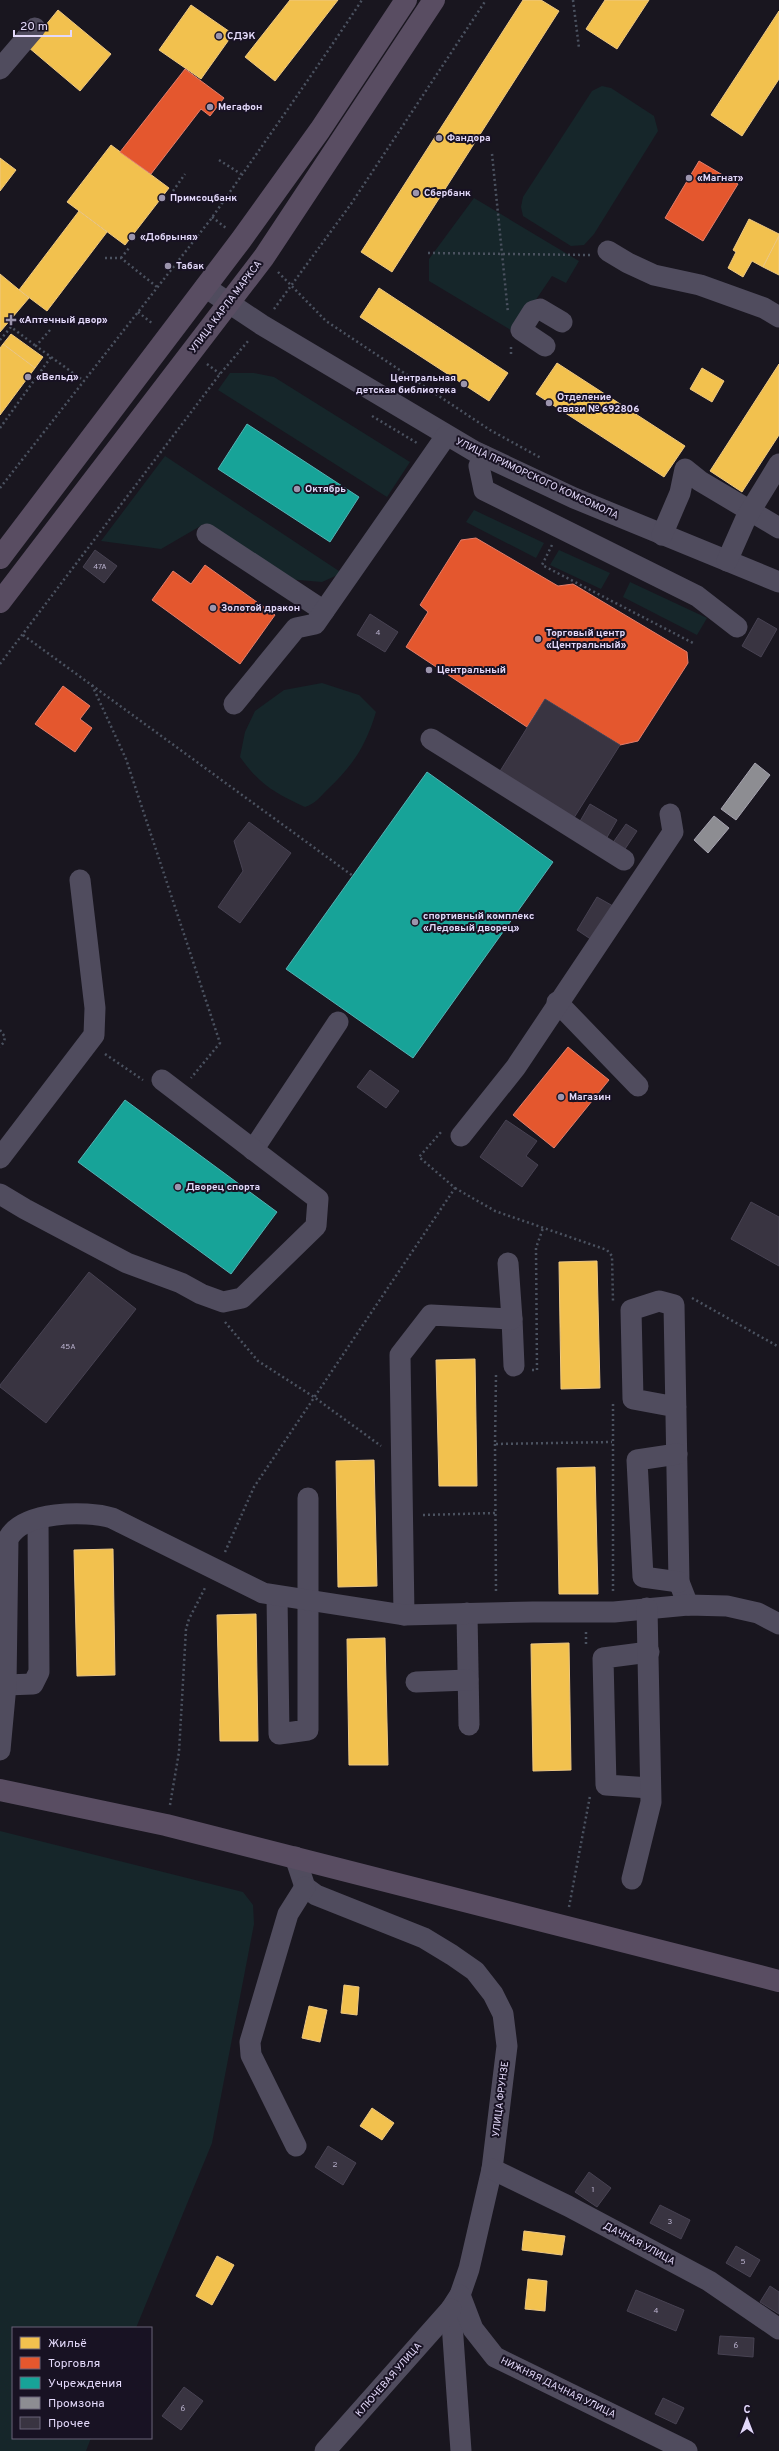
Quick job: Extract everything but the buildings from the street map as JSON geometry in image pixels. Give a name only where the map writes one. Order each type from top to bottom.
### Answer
[{"type":"main road","points":[[0,558],[241,240],[320,130],[406,0]]},
{"type":"main road","name":"УЛИЦА КАРЛА МАРКСА","points":[[0,602],[264,257],[434,0]]},
{"type":"main road","points":[[0,1790],[166,1825],[778,1978]]},
{"type":"street","points":[[0,69],[35,28]]},
{"type":"street","points":[[602,253],[654,274],[700,285],[764,308],[779,317]]},
{"type":"street","name":"УЛИЦА ПРИМОРСКОГО КОМСОМОЛА","points":[[206,287],[262,325],[446,436],[484,456],[574,498],[779,582]]},
{"type":"street","points":[[545,346],[521,330],[533,311],[540,309],[562,322]]},
{"type":"street","points":[[234,704],[296,628],[315,624],[446,436]]},
{"type":"street","points":[[484,456],[479,466],[484,490],[697,596],[737,626]]},
{"type":"street","points":[[727,561],[750,511],[779,464]]},
{"type":"street","points":[[662,535],[680,493],[685,469],[700,481],[779,528]]},
{"type":"street","points":[[207,534],[324,611]]},
{"type":"street","points":[[431,739],[624,860]]},
{"type":"street","points":[[453,1132],[516,1067],[557,1002],[673,832],[670,814]]},
{"type":"street","points":[[0,1158],[94,1035],[95,1008],[80,880]]},
{"type":"street","points":[[557,1002],[638,1086]]},
{"type":"street","points":[[253,1150],[338,1022]]},
{"type":"street","points":[[0,1194],[25,1209],[127,1263],[181,1283],[202,1294],[223,1302],[242,1298],[316,1226],[318,1199],[179,1093],[156,1082]]},
{"type":"street","points":[[505,1368],[512,1319],[508,1263]]},
{"type":"street","points":[[676,1407],[633,1400],[631,1310],[658,1301],[674,1305],[677,1454],[679,1582],[688,1604]]},
{"type":"street","points":[[404,1615],[400,1355],[431,1315],[512,1319]]},
{"type":"street","points":[[677,1454],[637,1460],[643,1577],[679,1582]]},
{"type":"street","points":[[277,1596],[279,1734],[308,1730],[308,1498]]},
{"type":"street","points":[[0,1750],[6,1685],[8,1539],[12,1531],[38,1519],[80,1512],[97,1513],[112,1518],[214,1571],[263,1593],[277,1596],[404,1615],[496,1612],[614,1612],[688,1604],[727,1606],[758,1613],[779,1624]]},
{"type":"street","points":[[6,1685],[33,1684],[39,1672],[38,1519]]},
{"type":"street","points":[[632,1879],[651,1802],[647,1608]]},
{"type":"street","points":[[467,1613],[469,1725]]},
{"type":"street","points":[[649,1652],[603,1658],[606,1785],[650,1788]]},
{"type":"street","points":[[416,1682],[468,1680]]},
{"type":"street","points":[[295,1858],[305,1887],[288,1914],[250,2042],[251,2056],[296,2146]]},
{"type":"street","name":"УЛИЦА ФРУНЗЕ","points":[[305,1887],[316,1894],[424,1938],[475,1971],[493,1994],[503,2014],[507,2046],[492,2169],[469,2268],[455,2302],[461,2451]]},
{"type":"street","name":"ДАЧНАЯ УЛИЦА","points":[[492,2169],[568,2206],[709,2281],[779,2328]]},
{"type":"street","name":"КЛЮЧЕВАЯ УЛИЦА","points":[[325,2451],[455,2302]]},
{"type":"street","name":"НИЖНЯЯ ДАЧНАЯ УЛИЦА","points":[[455,2302],[473,2329],[495,2357],[687,2451]]},
{"type":"path","points":[[0,488],[212,217],[241,174],[289,109],[362,0]]},
{"type":"path","points":[[0,664],[220,374],[262,325],[291,287],[351,204],[486,0]]},
{"type":"path","points":[[573,0],[579,48]]},
{"type":"path","points":[[492,154],[508,316]]},
{"type":"path","points":[[219,160],[241,174]]},
{"type":"path","points":[[173,192],[185,174]]},
{"type":"path","points":[[212,217],[241,240]]},
{"type":"path","points":[[121,258],[129,248]]},
{"type":"path","points":[[428,253],[602,253]]},
{"type":"path","points":[[264,257],[291,287],[326,321],[490,430],[542,459]]},
{"type":"path","points":[[105,258],[121,258],[157,287]]},
{"type":"path","points":[[0,340],[11,327],[84,381]]},
{"type":"path","points":[[36,346],[50,330]]},
{"type":"path","points":[[510,339],[511,355]]},
{"type":"path","points":[[0,428],[51,357]]},
{"type":"path","points":[[560,528],[542,565],[693,643]]},
{"type":"path","points":[[23,635],[353,876]]},
{"type":"path","points":[[92,685],[126,759],[220,1043],[179,1093]]},
{"type":"path","points":[[0,1030],[5,1037],[0,1047]]},
{"type":"path","points":[[99,1049],[156,1082]]},
{"type":"path","points":[[453,1132],[419,1157],[455,1188],[495,1211],[607,1250],[612,1256],[614,1302]]},
{"type":"path","points":[[166,1825],[180,1752],[186,1629],[189,1619],[224,1555],[254,1487],[455,1188]]},
{"type":"path","points":[[202,1294],[258,1361],[314,1397],[402,1461]]},
{"type":"path","points":[[719,1312],[779,1347]]},
{"type":"path","points":[[496,1612],[495,1444],[505,1368]]},
{"type":"path","points":[[613,1396],[612,1442],[614,1612]]},
{"type":"path","points":[[495,1444],[612,1442]]},
{"type":"path","points":[[402,1515],[495,1513]]},
{"type":"path","points":[[585,1612],[586,1652]]},
{"type":"path","points":[[566,1925],[590,1788]]},
{"type":"shaded area","points":[[602,86],[611,88],[654,116],[658,131],[594,234],[584,245],[571,246],[523,216],[521,207],[523,197],[592,91]]},
{"type":"shaded area","points":[[474,198],[579,261],[566,283],[552,276],[514,332],[429,281],[429,259]]},
{"type":"shaded area","points":[[230,373],[254,373],[274,377],[410,462],[387,497],[218,390]]},
{"type":"shaded area","points":[[165,456],[342,573],[322,582],[287,579],[204,524],[161,549],[101,541]]},
{"type":"shaded area","points":[[474,510],[544,543],[536,558],[466,522]]},
{"type":"shaded area","points":[[559,550],[610,573],[601,589],[550,565]]},
{"type":"shaded area","points":[[630,582],[707,618],[697,635],[623,597]]},
{"type":"shaded area","points":[[322,683],[359,695],[376,712],[363,746],[351,764],[317,800],[305,807],[285,797],[261,781],[247,767],[240,757],[245,732],[255,711],[284,690]]},
{"type":"shaded area","points":[[0,1831],[243,1892],[253,1905],[254,1924],[212,2143],[136,2327],[12,2327],[12,2439],[91,2439],[86,2451],[0,2451]]},
{"type":"place","name":"СДЭК","points":[[219,36]]},
{"type":"place","name":"Мегафон","points":[[210,107]]},
{"type":"place","name":"Фандора","points":[[439,138]]},
{"type":"place","name":"«Магнат»","points":[[689,178]]},
{"type":"place","name":"Сбербанк","points":[[416,193]]},
{"type":"place","name":"Примсоцбанк","points":[[162,198]]},
{"type":"place","name":"«Добрыня»","points":[[132,237]]},
{"type":"place","name":"Табак","points":[[168,266]]},
{"type":"place","name":"«Аптечный двор»","points":[[11,320]]},
{"type":"place","name":"«Вельд»","points":[[28,377]]},
{"type":"place","name":"Центральная детская библиотека","points":[[464,384]]},
{"type":"place","name":"Отделение связи № 692806","points":[[549,403]]},
{"type":"place","name":"Октябрь","points":[[297,489]]},
{"type":"place","name":"Золотой дракон","points":[[213,608]]},
{"type":"place","name":"Торговый центр «Центральный»","points":[[538,639]]},
{"type":"place","name":"Центральный","points":[[429,670]]},
{"type":"place","name":"спортивный комплекс «Ледовый дворец»","points":[[415,922]]},
{"type":"place","name":"Магазин","points":[[561,1097]]},
{"type":"place","name":"Дворец спорта","points":[[178,1187]]}]
